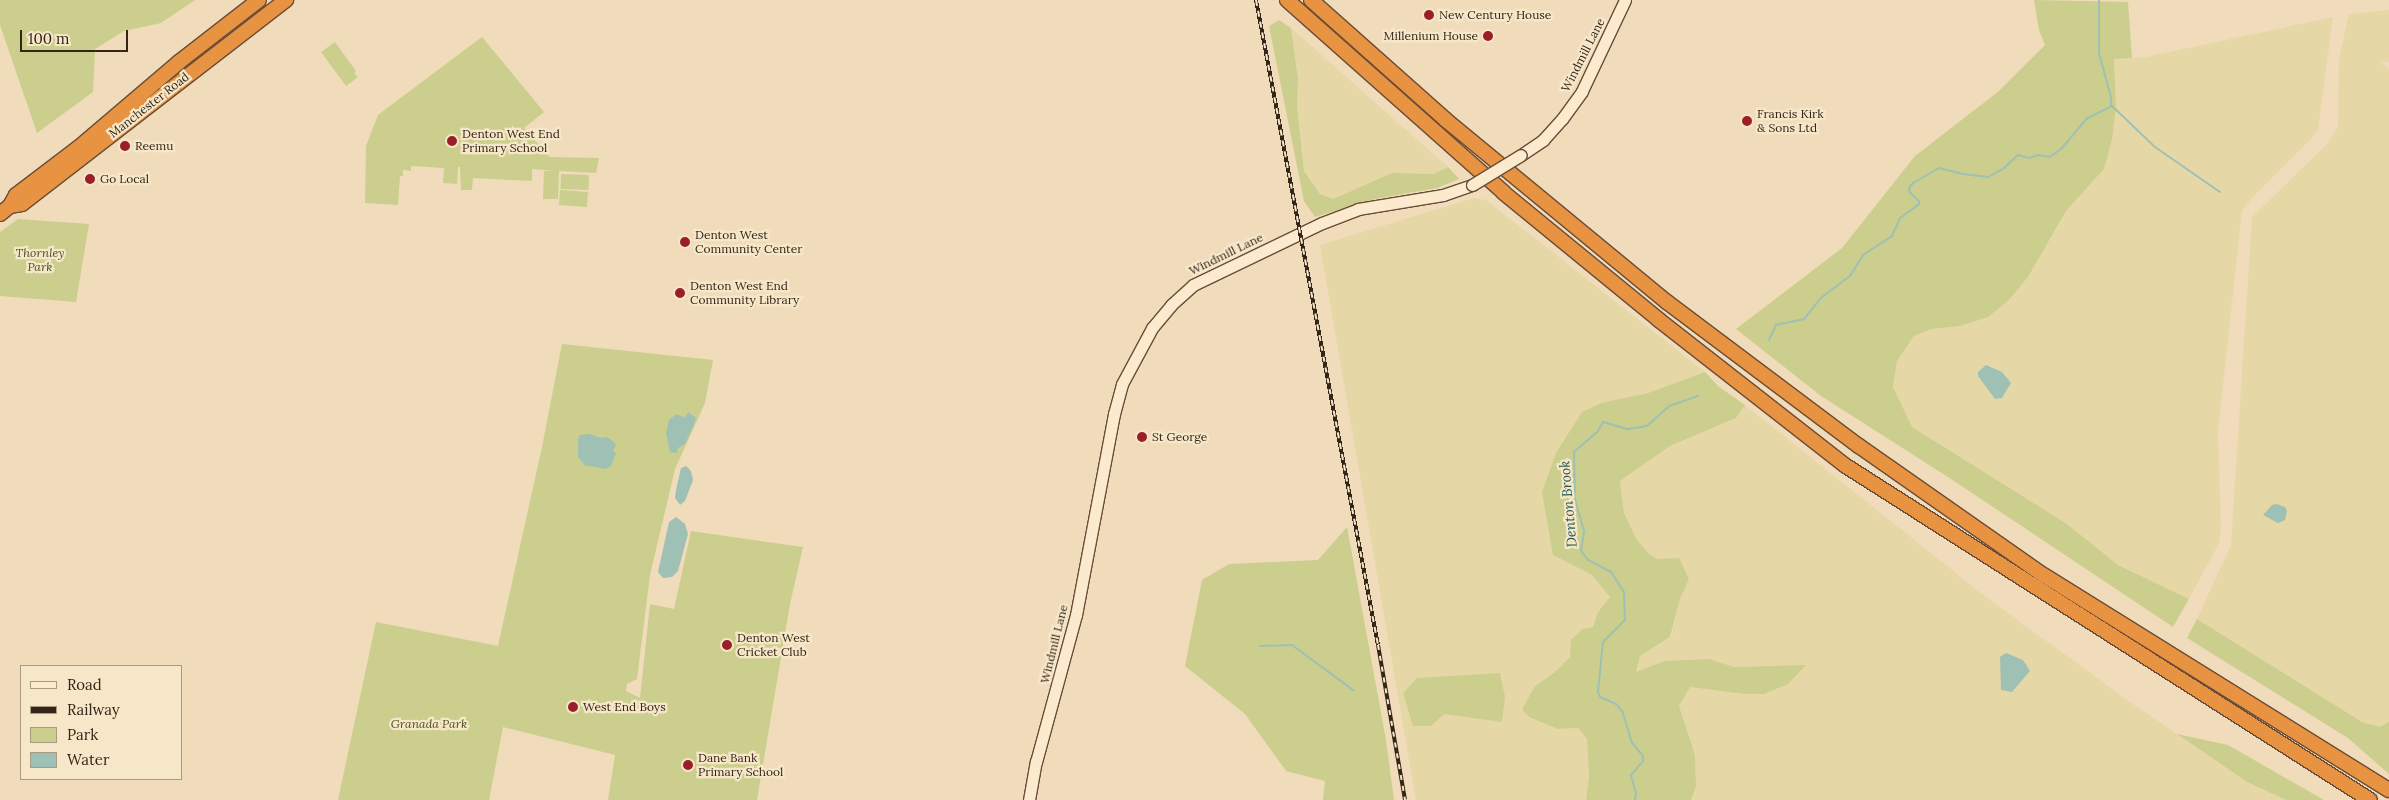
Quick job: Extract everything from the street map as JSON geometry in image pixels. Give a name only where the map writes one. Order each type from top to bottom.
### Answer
[{"type":"highway","name":"Manchester Road","points":[[5,210],[16,195],[78,148],[179,62],[259,0]]},
{"type":"highway","name":"Manchester Road","points":[[5,210],[22,204],[286,0]]},
{"type":"highway","points":[[1287,0],[1504,193],[1659,320],[1846,466],[2370,800]]},
{"type":"highway","points":[[1312,1],[1446,120],[1667,302],[1858,446],[2045,576],[2389,790]]},
{"type":"street","name":"Windmill Lane","points":[[1029,800],[1036,762],[1076,615],[1114,414],[1122,384],[1152,328],[1193,284],[1322,223],[1358,209],[1443,195],[1472,185],[1543,140],[1562,119],[1582,91],[1625,0]]},
{"type":"shaded area","points":[[2389,10],[2389,62],[2381,62],[2389,69],[2389,722],[2380,728],[2362,722],[2197,619],[2231,545],[2252,217],[2327,144],[2338,126],[2339,59],[2349,14]]},
{"type":"shaded area","points":[[2333,17],[2318,129],[2311,139],[2252,198],[2242,211],[2218,431],[2221,530],[2219,543],[2189,599],[2118,565],[2067,524],[1912,427],[1893,387],[1897,361],[1914,336],[1932,329],[1960,326],[2009,300],[2028,277],[2066,211],[2104,169],[2116,107],[2114,59],[2146,57]],"holes":[[[1986,365],[1993,367],[2011,383],[2002,398],[1995,399],[1978,376],[1978,372]]]},
{"type":"shaded area","points":[[1291,28],[1448,167],[1434,174],[1392,173],[1333,199],[1320,194],[1304,171],[1297,106],[1298,79]]},
{"type":"shaded area","points":[[1474,198],[1486,200],[1705,372],[1648,393],[1601,403],[1582,412],[1567,439],[1553,555],[1592,575],[1610,597],[1598,612],[1593,627],[1582,629],[1571,640],[1570,657],[1555,672],[1535,686],[1558,729],[1578,728],[1587,739],[1589,775],[1586,800],[1416,800],[1320,245]]},
{"type":"shaded area","points":[[1745,405],[1982,594],[2133,704],[2247,782],[2286,800],[1691,800],[1696,787],[1695,756],[1679,706],[1690,687],[1744,694],[1805,666],[1734,667],[1709,659],[1664,661],[1636,672],[1640,656],[1671,637],[1680,599],[1689,579],[1679,559],[1658,559],[1649,554],[1637,540],[1624,513],[1620,481],[1670,446],[1736,418]]},
{"type":"green space","points":[[0,0],[195,0],[161,23],[124,31],[95,49],[93,92],[37,133],[0,25]]},
{"type":"green space","points":[[2034,0],[2128,2],[2132,58],[2114,59],[2116,107],[2112,139],[2104,169],[2066,211],[2028,277],[2009,300],[1988,317],[1960,326],[1932,329],[1914,336],[1897,361],[1893,387],[1912,427],[2067,524],[2118,565],[2189,599],[2173,627],[1951,479],[1821,396],[1736,329],[1842,248],[1915,156],[1999,91],[2045,45],[2039,30]]},
{"type":"green space","points":[[1279,20],[1291,28],[1298,79],[1297,106],[1304,171],[1320,194],[1333,199],[1392,173],[1434,174],[1448,167],[1459,179],[1437,188],[1375,199],[1315,217],[1304,201],[1269,26]]},
{"type":"green space","name":"Denton West End Primary School","points":[[482,37],[544,112],[524,128],[550,157],[599,158],[596,173],[559,171],[558,199],[543,199],[544,171],[555,171],[532,169],[532,181],[473,178],[472,190],[461,190],[460,167],[458,167],[457,184],[443,183],[444,168],[411,166],[411,171],[403,170],[403,176],[400,176],[398,205],[365,203],[366,146],[378,115]]},
{"type":"green space","points":[[335,42],[356,71],[354,73],[358,77],[346,86],[321,52]]},
{"type":"green space","points":[[561,174],[589,175],[588,190],[560,189]]},
{"type":"green space","points":[[560,190],[588,192],[587,207],[559,205]]},
{"type":"green space","name":"Thornley Park","points":[[18,219],[89,224],[76,302],[0,296],[0,232]]},
{"type":"green space","name":"Granada Park","points":[[562,344],[713,360],[705,403],[675,469],[650,575],[637,679],[627,684],[626,691],[640,698],[650,604],[674,609],[691,531],[803,547],[790,604],[757,800],[608,800],[615,755],[503,727],[489,800],[338,800],[376,622],[498,646],[542,447]]},
{"type":"green space","points":[[1705,372],[1718,386],[1745,405],[1736,418],[1670,446],[1620,481],[1624,513],[1637,540],[1649,554],[1658,559],[1679,558],[1689,579],[1680,599],[1670,637],[1640,656],[1636,672],[1664,661],[1709,659],[1734,667],[1806,665],[1788,684],[1764,694],[1744,694],[1690,687],[1679,706],[1695,755],[1696,787],[1691,800],[1586,800],[1589,775],[1587,739],[1578,728],[1558,729],[1529,717],[1522,709],[1535,686],[1555,672],[1570,657],[1571,640],[1582,629],[1593,627],[1598,612],[1610,597],[1592,575],[1553,555],[1542,492],[1556,453],[1582,412],[1601,403],[1648,393]]},
{"type":"green space","points":[[1347,527],[1386,740],[1394,800],[1323,800],[1325,781],[1286,771],[1245,714],[1185,666],[1202,580],[1229,564],[1318,560]]},
{"type":"green space","points":[[2197,619],[2362,722],[2380,727],[2389,722],[2389,774],[2348,738],[2187,638]]},
{"type":"green space","points":[[1500,673],[1505,697],[1502,722],[1444,714],[1431,726],[1413,726],[1403,693],[1417,678]]},
{"type":"green space","points":[[2177,734],[2228,745],[2324,800],[2286,800],[2247,782]]},
{"type":"water","points":[[1986,365],[2002,372],[2011,383],[2002,398],[1995,399],[1978,376],[1978,372]]},
{"type":"water","points":[[688,412],[696,418],[692,429],[685,444],[678,448],[677,453],[670,452],[666,433],[669,420],[677,414],[685,418]]},
{"type":"water","points":[[589,434],[601,438],[607,437],[616,445],[613,450],[616,453],[611,466],[606,469],[585,465],[578,457],[578,440],[580,435]]},
{"type":"water","points":[[686,466],[691,471],[693,480],[685,501],[680,505],[675,498],[676,490],[681,468]]},
{"type":"water","points":[[2277,504],[2285,507],[2287,511],[2285,520],[2278,523],[2263,515],[2272,505]]},
{"type":"water","points":[[676,517],[685,524],[688,534],[678,571],[672,577],[663,578],[658,572],[669,522]]},
{"type":"water","points":[[2006,653],[2023,660],[2030,671],[2012,692],[2001,690],[2000,657]]},
{"type":"waterway","name":"Denton Brook","points":[[1769,340],[1776,325],[1804,319],[1822,297],[1850,276],[1863,255],[1892,236],[1900,218],[1919,204],[1919,201],[1910,193],[1909,188],[1913,183],[1939,168],[1963,174],[1988,177],[2004,168],[2018,155],[2029,158],[2038,155],[2050,157],[2062,148],[2086,119],[2111,106],[2111,97],[2099,53],[2099,0]]},
{"type":"waterway","points":[[2111,105],[2155,147],[2220,192]]},
{"type":"waterway","name":"Denton Brook","points":[[1635,800],[1636,793],[1631,775],[1643,761],[1643,756],[1632,743],[1622,711],[1616,704],[1600,697],[1598,692],[1603,642],[1625,620],[1624,592],[1611,572],[1588,560],[1581,551],[1584,531],[1575,500],[1574,452],[1598,431],[1603,422],[1628,429],[1647,426],[1669,406],[1698,396]]},
{"type":"waterway","points":[[1260,646],[1292,645],[1353,690]]},
{"type":"railway","points":[[1256,0],[1378,645],[1405,800]]},
{"type":"place","name":"New Century House","points":[[1429,15]]},
{"type":"place","name":"Millenium House","points":[[1488,36]]},
{"type":"place","name":"Francis Kirk & Sons Ltd","points":[[1747,121]]},
{"type":"place","name":"Denton West End Primary School","points":[[452,141]]},
{"type":"place","name":"Reemu","points":[[125,146]]},
{"type":"place","name":"Go Local","points":[[90,179]]},
{"type":"place","name":"Denton West Community Center","points":[[685,242]]},
{"type":"place","name":"Denton West End Community Library","points":[[680,293]]},
{"type":"place","name":"St George","points":[[1142,437]]},
{"type":"place","name":"Denton West Cricket Club","points":[[727,645]]},
{"type":"place","name":"West End Boys","points":[[573,707]]},
{"type":"place","name":"Dane Bank Primary School","points":[[688,765]]}]
